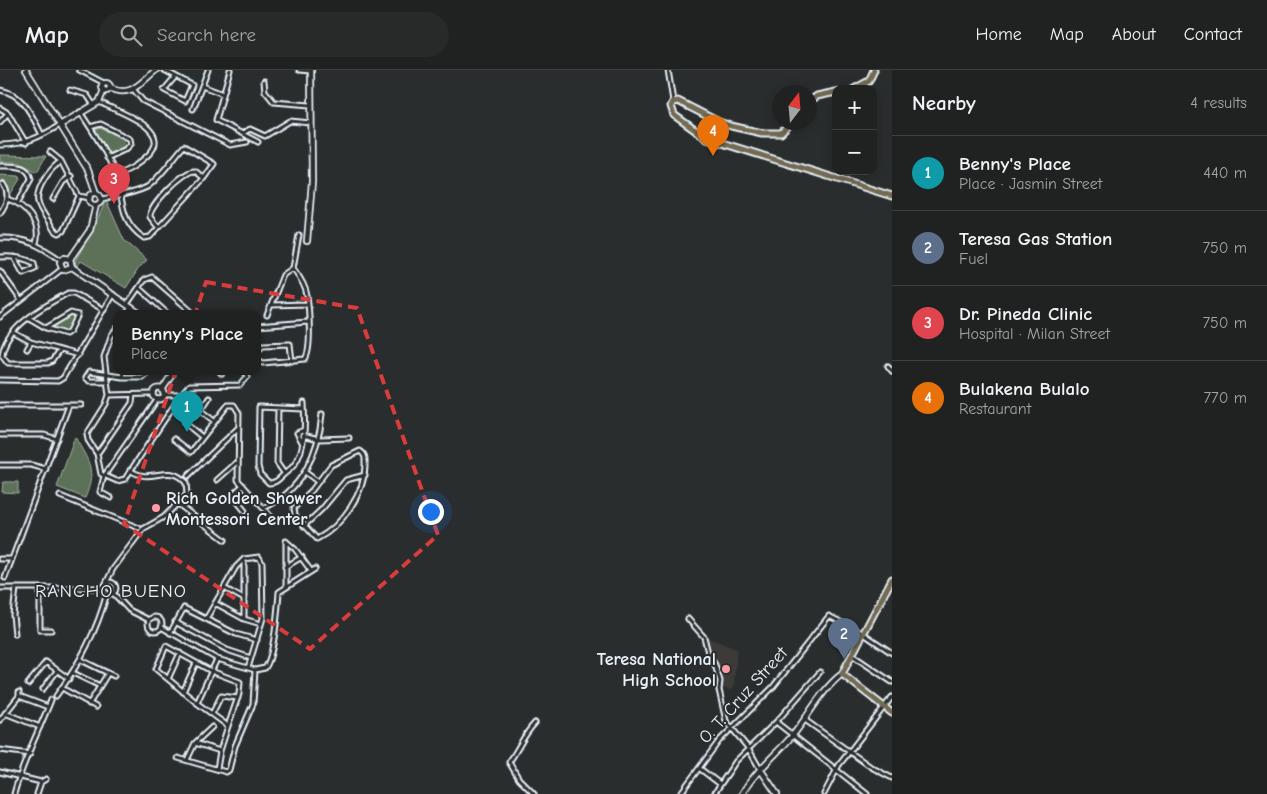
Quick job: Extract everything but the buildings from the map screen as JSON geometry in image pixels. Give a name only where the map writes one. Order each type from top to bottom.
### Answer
[{"type":"main road","points":[[862,85],[869,81],[874,70]]},
{"type":"main road","points":[[817,96],[832,93]]},
{"type":"main road","points":[[784,130],[781,133],[762,133],[719,122],[682,102],[673,102],[670,109],[674,115],[706,138],[892,196]]},
{"type":"main road","points":[[892,579],[842,674],[892,713]]},
{"type":"street","points":[[26,70],[88,170],[96,193],[102,199]]},
{"type":"street","points":[[0,145],[26,143],[99,102],[107,89],[108,83],[104,83],[79,70]]},
{"type":"street","points":[[107,89],[121,92],[133,89],[156,70]]},
{"type":"street","points":[[164,70],[192,85],[186,100],[182,101],[164,90],[175,77]]},
{"type":"street","points":[[193,109],[208,70]]},
{"type":"street","points":[[230,70],[216,120],[258,142]]},
{"type":"street","points":[[299,70],[311,71],[312,182],[307,241]]},
{"type":"street","points":[[668,70],[673,102]]},
{"type":"street","points":[[264,81],[266,92],[274,102],[310,104]]},
{"type":"street","points":[[202,86],[223,94]]},
{"type":"street","points":[[0,90],[9,89],[19,98],[27,107],[42,135]]},
{"type":"street","points":[[133,89],[143,101],[230,145],[247,142]]},
{"type":"street","points":[[70,90],[86,95],[93,104]]},
{"type":"street","points":[[99,102],[147,126],[154,133],[157,140],[155,148],[134,168],[116,175]]},
{"type":"street","points":[[0,108],[8,113],[26,143]]},
{"type":"street","points":[[80,112],[116,175],[119,195],[123,210],[130,225],[140,236],[149,238],[204,178],[214,164],[184,146],[148,186],[119,195],[102,199],[96,205],[90,230],[70,259],[72,267],[135,310]]},
{"type":"street","points":[[0,122],[8,113]]},
{"type":"street","points":[[242,134],[250,129],[265,136],[290,121],[311,123]]},
{"type":"street","points":[[90,127],[100,124],[130,139],[131,144],[126,149],[107,158]]},
{"type":"street","points":[[50,152],[61,161],[71,176],[79,196],[63,231],[59,233],[54,230],[38,202],[39,194],[50,171],[61,161]]},
{"type":"street","points":[[0,166],[16,166],[26,169],[30,174],[31,179],[18,202]]},
{"type":"street","points":[[158,227],[150,217],[152,208],[186,172],[195,171],[204,178]]},
{"type":"street","points":[[53,199],[63,182],[71,176]]},
{"type":"street","points":[[0,212],[7,199],[6,188],[3,184]]},
{"type":"street","points":[[90,198],[96,193]]},
{"type":"street","points":[[79,196],[90,198]]},
{"type":"street","points":[[90,198],[91,203],[96,205]]},
{"type":"street","points":[[7,199],[18,202],[32,220],[38,237],[36,243]]},
{"type":"street","points":[[261,362],[305,359],[309,354],[311,344],[308,322],[308,297],[303,283],[294,268],[299,235]]},
{"type":"street","points":[[0,238],[18,238],[36,243],[61,260],[70,259]]},
{"type":"street","points":[[0,257],[14,257],[34,262],[35,268],[23,273],[14,257]]},
{"type":"street","points":[[61,260],[62,269]]},
{"type":"street","points":[[0,317],[20,299],[50,280],[62,269],[67,270],[72,267]]},
{"type":"street","points":[[267,315],[284,275],[294,268]]},
{"type":"street","points":[[0,271],[20,299]]},
{"type":"street","points":[[128,310],[144,280],[152,277],[190,310]]},
{"type":"street","points":[[139,288],[164,310]]},
{"type":"street","points":[[59,351],[52,361],[48,363],[8,362],[2,355],[2,346],[29,318],[71,292],[104,310]]},
{"type":"street","points":[[0,380],[58,381],[63,378],[113,294]]},
{"type":"street","points":[[271,305],[307,304]]},
{"type":"street","points":[[29,318],[46,328],[69,334],[78,315],[71,313],[46,328]]},
{"type":"street","points":[[261,326],[308,322]]},
{"type":"street","points":[[14,333],[31,342],[78,355]]},
{"type":"street","points":[[113,333],[104,357],[109,395],[103,412],[87,434],[88,440],[97,454],[101,474],[117,481],[125,479],[181,395],[193,385],[240,385],[244,383],[248,377],[247,375]]},
{"type":"street","points":[[27,349],[31,342]]},
{"type":"street","points":[[261,347],[290,344],[292,361]]},
{"type":"street","points":[[888,366],[892,371]]},
{"type":"street","points":[[107,381],[85,379],[89,372],[122,377],[142,377],[144,375]]},
{"type":"street","points":[[111,498],[100,492],[104,476],[157,400],[161,400],[170,375]]},
{"type":"street","points":[[153,394],[156,389],[181,395],[214,421]]},
{"type":"street","points":[[109,395],[153,394]]},
{"type":"street","points":[[153,394],[157,400]]},
{"type":"street","points":[[97,454],[132,403],[133,395]]},
{"type":"street","points":[[201,410],[209,398]]},
{"type":"street","points":[[304,403],[304,409],[304,430],[297,460],[274,483],[269,483],[260,474],[258,466],[259,407],[304,409]]},
{"type":"street","points":[[174,439],[190,452],[228,405],[234,404],[239,413],[238,480],[273,519]]},
{"type":"street","points":[[0,405],[81,405]]},
{"type":"street","points":[[5,578],[69,405]]},
{"type":"street","points":[[278,408],[277,463],[284,473]]},
{"type":"street","points":[[264,508],[280,498],[305,472],[319,439],[322,414]]},
{"type":"street","points":[[185,424],[202,437]]},
{"type":"street","points":[[188,476],[238,427]]},
{"type":"street","points":[[302,442],[297,435],[299,431],[304,430]]},
{"type":"street","points":[[0,434],[44,435],[57,439]]},
{"type":"street","points":[[303,435],[319,439],[349,438]]},
{"type":"street","points":[[360,451],[365,457],[365,475],[356,499],[340,519],[317,539],[293,511],[332,464],[360,451]]},
{"type":"street","points":[[217,480],[237,463]]},
{"type":"street","points":[[0,465],[31,465],[46,469]]},
{"type":"street","points":[[103,588],[113,569],[143,529],[150,524],[156,523],[187,494],[186,483],[173,474],[164,473],[146,478],[130,470]]},
{"type":"street","points":[[305,472],[318,482]]},
{"type":"street","points":[[304,526],[322,509],[346,480],[365,475]]},
{"type":"street","points":[[243,485],[232,495],[245,511]]},
{"type":"street","points":[[60,496],[139,528]]},
{"type":"street","points":[[177,504],[225,540]]},
{"type":"street","points":[[149,620],[153,617],[159,619],[161,627],[217,659],[255,670],[265,668],[270,660],[279,592],[286,588],[313,570],[286,541],[284,568],[286,588]]},
{"type":"street","points":[[206,619],[236,567],[244,559],[260,557],[262,563],[262,624],[248,668]]},
{"type":"street","points":[[284,568],[302,557]]},
{"type":"street","points":[[0,559],[12,559]]},
{"type":"street","points":[[244,559],[244,619]]},
{"type":"street","points":[[106,582],[115,584],[116,588],[113,593]]},
{"type":"street","points":[[0,588],[103,588],[108,593],[113,593],[129,610],[149,620]]},
{"type":"street","points":[[14,634],[12,615],[16,588]]},
{"type":"street","points":[[40,588],[40,630],[51,630]]},
{"type":"street","points":[[224,588],[244,599]]},
{"type":"street","points":[[56,696],[81,660],[101,615],[108,593]]},
{"type":"street","points":[[215,603],[244,619],[262,624]]},
{"type":"street","points":[[170,633],[184,608],[236,634],[257,640]]},
{"type":"street","name":"O. T. Cruz Street","points":[[680,794],[719,741],[773,687],[829,616],[864,634]]},
{"type":"street","points":[[688,619],[705,640],[708,654],[720,681],[719,690],[722,711],[731,729],[748,748],[777,794]]},
{"type":"street","points":[[149,620],[148,626],[150,629],[156,631],[161,627]]},
{"type":"street","points":[[175,622],[227,650],[251,658]]},
{"type":"street","points":[[864,634],[892,653]]},
{"type":"street","points":[[217,769],[220,751],[238,698],[240,682],[211,671],[167,646],[164,647],[156,668],[183,692],[228,726]]},
{"type":"street","points":[[168,679],[180,653]]},
{"type":"street","points":[[852,655],[892,682]]},
{"type":"street","points":[[197,703],[217,659]]},
{"type":"street","points":[[81,660],[114,676]]},
{"type":"street","points":[[28,684],[46,662],[69,679]]},
{"type":"street","points":[[183,692],[196,662]]},
{"type":"street","points":[[178,758],[226,772],[231,768],[236,746],[253,704],[255,670]]},
{"type":"street","points":[[43,688],[57,671]]},
{"type":"street","points":[[89,704],[108,672]]},
{"type":"street","points":[[714,794],[748,748],[776,722],[820,672]]},
{"type":"street","points":[[73,673],[100,686]]},
{"type":"street","points":[[742,794],[760,769],[792,736],[833,682],[842,674]]},
{"type":"street","points":[[62,688],[96,707]]},
{"type":"street","points":[[0,720],[19,694],[48,707]]},
{"type":"street","points":[[212,714],[221,696],[238,698]]},
{"type":"street","points":[[824,794],[835,770],[892,697]]},
{"type":"street","points":[[14,794],[19,775],[30,754],[51,700]]},
{"type":"street","points":[[5,713],[40,727]]},
{"type":"street","points":[[805,720],[850,752],[892,778]]},
{"type":"street","points":[[776,722],[867,794]]},
{"type":"street","points":[[534,794],[519,780],[509,762],[515,756],[527,731],[535,723]]},
{"type":"street","points":[[187,760],[195,743],[212,727]]},
{"type":"street","points":[[195,743],[220,751]]},
{"type":"street","points":[[0,750],[30,754]]},
{"type":"street","points":[[698,768],[720,784]]},
{"type":"street","points":[[0,772],[19,775],[41,782]]},
{"type":"street","points":[[37,794],[41,782],[46,778]]},
{"type":"highlighted area","points":[[206,282],[357,308],[438,535],[310,649],[124,524]]},
{"type":"shaded area","name":"Teresa National High School","points":[[708,638],[737,649],[733,690],[721,688],[722,680],[708,653]]},
{"type":"green space","points":[[100,128],[123,138],[126,146],[107,153],[95,133]]},
{"type":"green space","points":[[0,155],[46,156],[37,172],[18,162],[0,162]]},
{"type":"green space","points":[[0,175],[19,176],[20,179],[10,195],[7,181],[0,180]]},
{"type":"green space","points":[[107,202],[124,240],[147,260],[139,268],[126,288],[81,261],[76,269],[75,261],[95,225],[104,203]]},
{"type":"green space","points":[[72,314],[76,316],[68,332],[56,330],[56,324]]},
{"type":"green space","points":[[75,437],[90,466],[89,488],[85,498],[57,487]]},
{"type":"green space","points":[[3,482],[18,482],[18,493],[2,492]]},
{"type":"place","name":"Bulakena Bulalo","points":[[713,156]]},
{"type":"place","name":"Dr. Pineda Clinic","points":[[114,204]]},
{"type":"place","name":"Benny's Place","points":[[187,432]]},
{"type":"place","name":"Rich Golden Shower Montessori Center","points":[[156,508]]},
{"type":"place","name":"Teresa Gas Station","points":[[844,659]]},
{"type":"place","name":"Teresa National High School","points":[[726,669]]},
{"type":"district","name":"RANCHO BUENO","points":[[111,590]]}]
